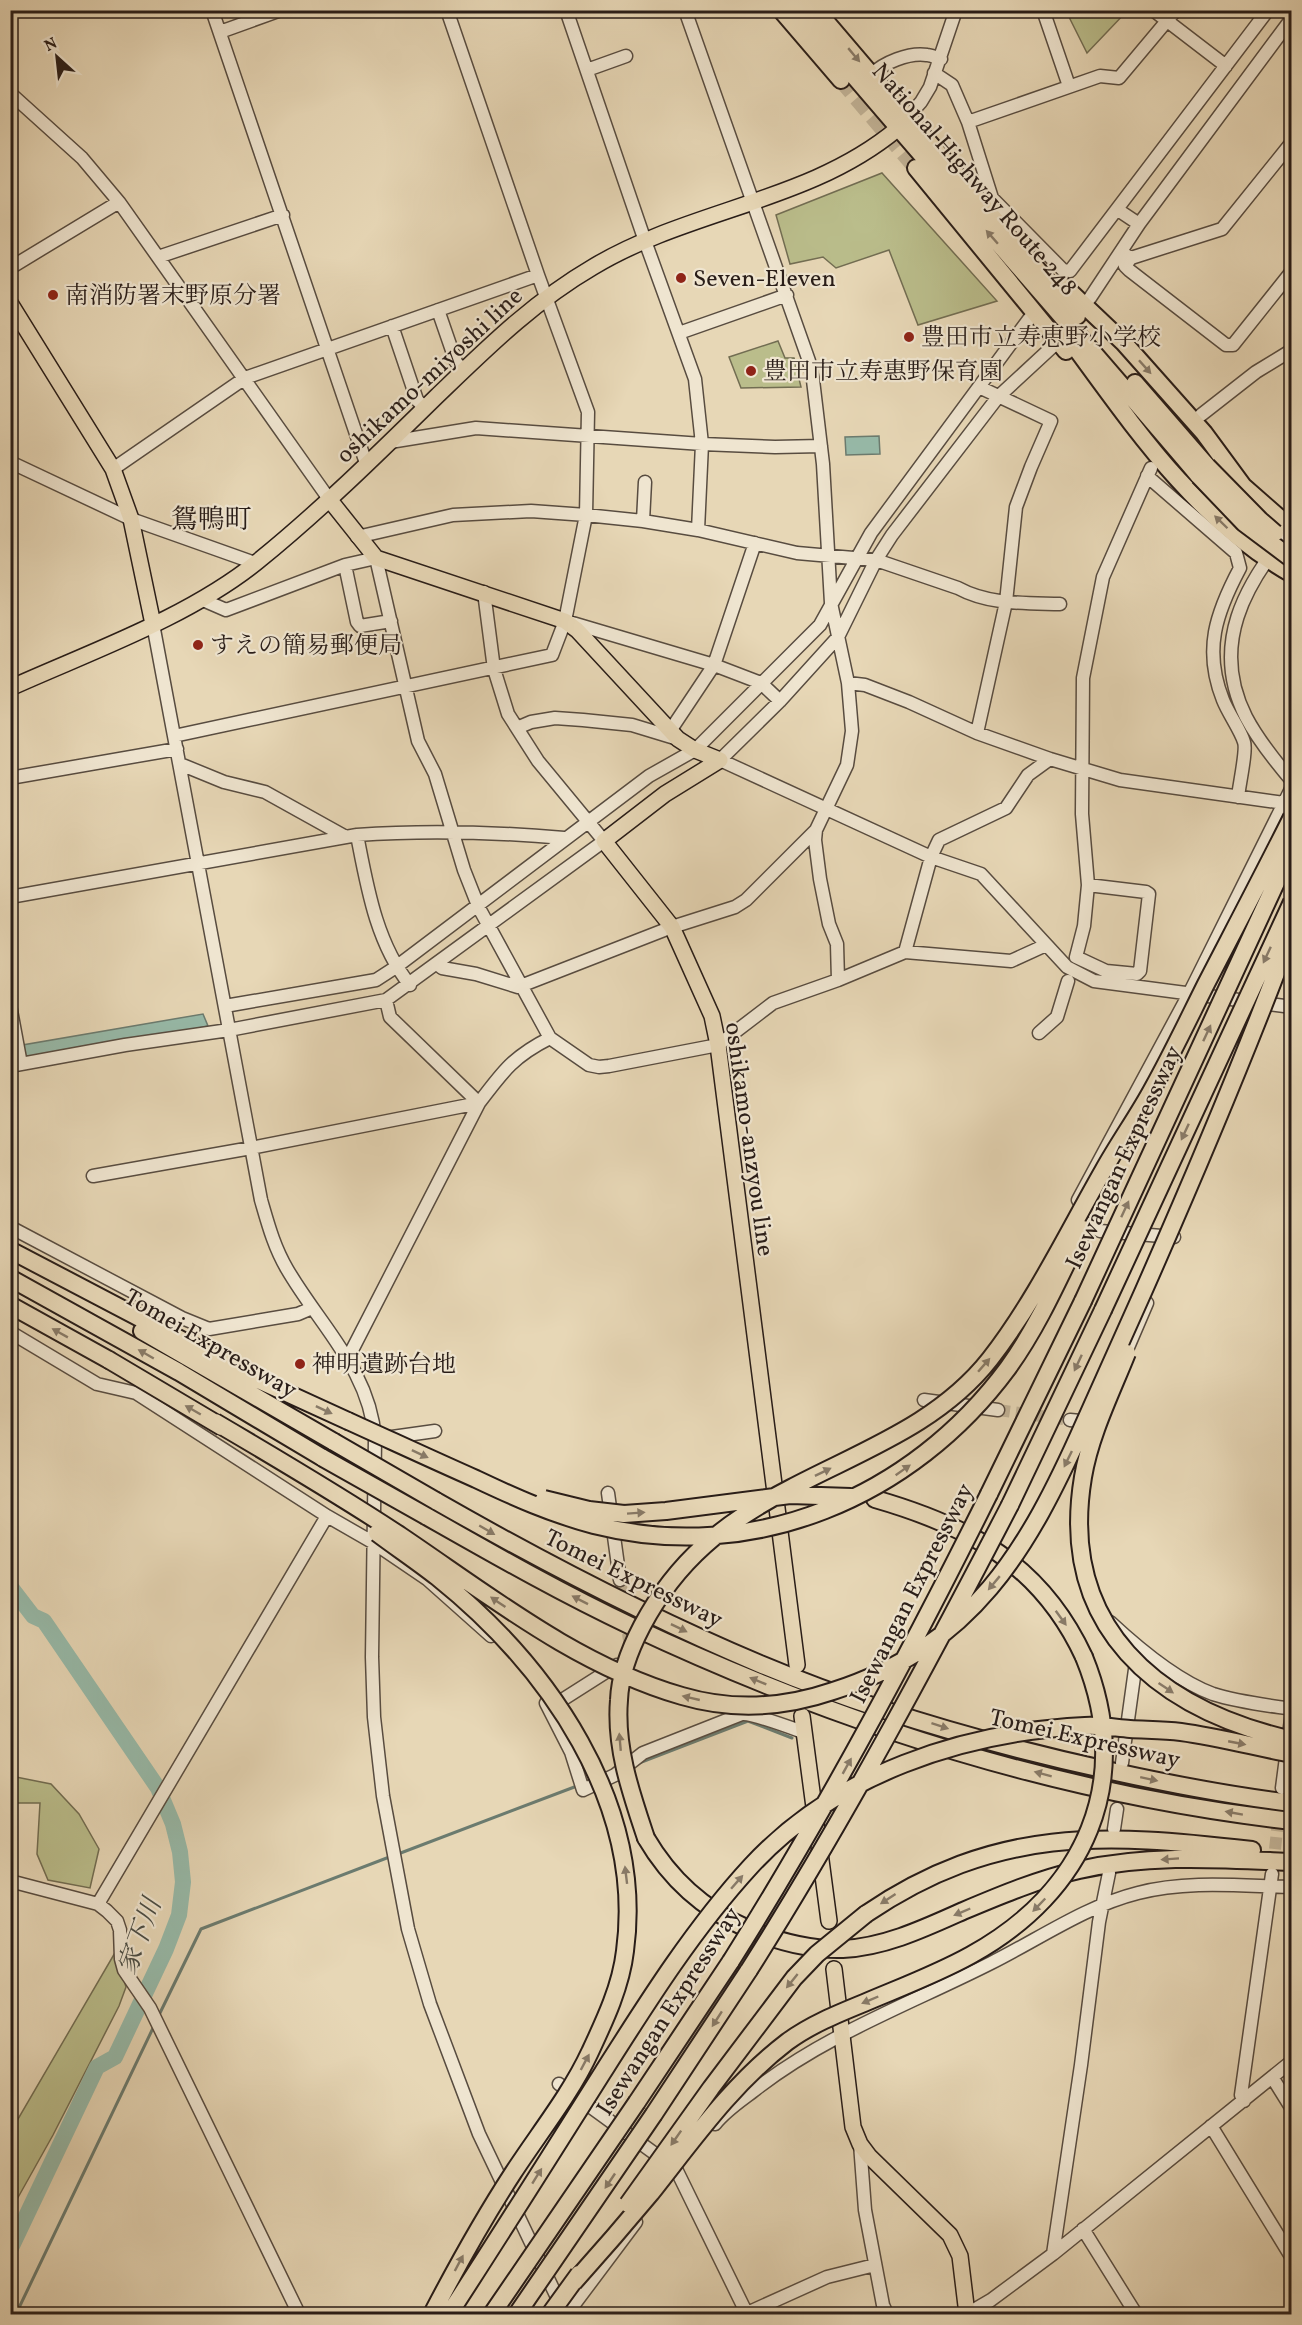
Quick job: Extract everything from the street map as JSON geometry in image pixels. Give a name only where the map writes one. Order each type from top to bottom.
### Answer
[{"type":"highway","points":[[782,10],[841,80]]},
{"type":"highway","name":"National Highway Route 248","points":[[798,10],[902,122],[1031,281],[1063,310]]},
{"type":"highway","name":"National Highway Route 248","points":[[816,10],[871,75],[902,122],[987,201],[996,221],[1063,310],[1203,471],[1244,523],[1292,559]]},
{"type":"highway","points":[[916,168],[1033,318],[1063,310],[1124,343],[1204,433],[1243,486],[1291,528]]},
{"type":"highway","points":[[1063,310],[1112,405],[1125,416],[1177,480],[1227,528],[1266,559],[1292,574]]},
{"type":"highway","name":"National Highway Route 248","points":[[1203,471],[1292,546]]},
{"type":"highway","points":[[10,1250],[254,1377],[530,1504],[595,1525],[627,1531],[692,1537],[728,1535],[783,1524],[826,1510],[893,1476],[923,1455],[981,1401],[1008,1367],[1043,1311],[1288,810]]},
{"type":"highway","name":"Isewangan Expressway","points":[[492,2314],[638,2102],[731,1961],[774,1893],[854,1754],[946,1581],[1083,1300],[1292,848]]},
{"type":"highway","name":"Isewangan Expressway","points":[[517,2314],[749,1970],[872,1765],[1010,1505],[1292,902]]},
{"type":"highway","points":[[10,1305],[340,1495],[550,1636],[613,1669],[681,1696],[721,1705],[755,1707],[821,1695],[885,1672],[924,1648],[967,1613],[993,1586],[1017,1555],[1039,1518],[1074,1446],[1178,1214],[1292,931]]},
{"type":"highway","points":[[1153,1088],[1104,1169],[1027,1306],[988,1361],[970,1382],[952,1399],[892,1438],[792,1487],[724,1528],[685,1563],[662,1592],[636,1637],[627,1659],[619,1700],[623,1760],[646,1838],[674,1878],[698,1900],[721,1916],[759,1934],[808,1947],[842,1949],[886,1942],[927,1927],[1019,1887],[1081,1869],[1188,1857],[1292,1862]]},
{"type":"highway","points":[[1178,1214],[1093,1441],[1083,1474],[1078,1524],[1085,1575],[1105,1622],[1121,1648],[1142,1671],[1163,1687],[1202,1710],[1220,1718],[1292,1740]]},
{"type":"highway","name":"Tomei Expressway","points":[[10,1258],[105,1309],[502,1539],[625,1602],[721,1647],[811,1684],[955,1731],[1057,1759],[1157,1781],[1292,1803]]},
{"type":"highway","name":"Tomei Expressway","points":[[10,1278],[179,1372],[323,1458],[529,1574],[629,1625],[714,1664],[886,1730],[1053,1777],[1155,1799],[1292,1821]]},
{"type":"highway","points":[[214,1422],[347,1511],[437,1577],[503,1638],[549,1695],[585,1751],[608,1799],[620,1838],[628,1892],[626,1943],[617,1987],[605,2020],[575,2081],[512,2175],[467,2248],[432,2314]]},
{"type":"highway","points":[[457,1471],[532,1496],[589,1510],[624,1514],[790,1495],[875,1499],[932,1516],[961,1529],[998,1551],[1014,1564],[1048,1600],[1072,1634],[1091,1674],[1104,1739],[1100,1797],[1092,1827],[1078,1855],[1058,1886],[1034,1911],[971,1955],[826,2019],[789,2041],[765,2060],[728,2096],[617,2233],[574,2282]]},
{"type":"highway","points":[[449,2314],[629,2031],[699,1928],[753,1864],[790,1830],[825,1804],[865,1781],[906,1762],[962,1744],[995,1736],[1087,1726],[1182,1732],[1292,1754]]},
{"type":"highway","points":[[550,2314],[711,2088],[794,1978],[833,1939],[893,1895],[948,1868],[1000,1852],[1055,1842],[1089,1839],[1167,1841],[1292,1855]]},
{"type":"main road","name":"oshikamo-miyoshi line","points":[[10,688],[203,600],[255,563],[329,499],[507,328],[546,297],[594,266],[645,241],[754,202],[834,170],[860,156],[902,122]]},
{"type":"main road","points":[[10,303],[113,469],[131,519],[153,624]]},
{"type":"main road","points":[[329,499],[376,558],[484,592],[564,621],[577,630],[674,735],[697,751],[717,759]]},
{"type":"main road","points":[[602,839],[717,759]]},
{"type":"main road","name":"oshikamo-anzyou line","points":[[602,839],[672,927],[712,1016],[718,1045],[797,1665]]},
{"type":"main road","points":[[803,1724],[829,1921]]},
{"type":"main road","points":[[834,1969],[853,2127],[860,2144],[869,2156],[950,2235],[960,2256],[967,2314]]},
{"type":"street","points":[[212,10],[366,463]]},
{"type":"street","points":[[220,32],[281,10]]},
{"type":"street","points":[[174,736],[552,655],[564,621],[586,515],[588,412],[538,275],[447,10]]},
{"type":"street","points":[[566,10],[695,379],[702,444],[698,530]]},
{"type":"street","points":[[685,10],[787,295],[811,371],[821,446],[830,556],[831,603],[848,683],[852,731],[847,765],[816,831],[815,840],[820,879],[837,944],[838,980]]},
{"type":"street","points":[[902,122],[921,102],[930,87],[956,10]]},
{"type":"street","points":[[1043,10],[1069,86]]},
{"type":"street","points":[[1153,10],[1226,66]]},
{"type":"street","points":[[968,122],[1100,76],[1119,78],[1176,10]]},
{"type":"street","points":[[934,73],[952,85],[968,122],[987,201],[1063,270],[1070,272],[1268,10]]},
{"type":"street","points":[[1292,18],[1120,251],[1063,310],[892,535],[876,560],[838,633],[780,701],[717,759],[931,857],[981,874],[1067,967],[1094,981],[1292,1007]]},
{"type":"street","points":[[871,75],[878,68],[910,57],[926,54],[941,59]]},
{"type":"street","points":[[586,70],[626,56]]},
{"type":"street","points":[[10,93],[81,158],[119,202],[329,499]]},
{"type":"street","points":[[1292,142],[1222,229],[1131,258],[1125,266],[1226,345],[1233,345],[1292,271]]},
{"type":"street","points":[[10,268],[119,202]]},
{"type":"street","points":[[1118,210],[1139,224]]},
{"type":"street","points":[[158,257],[283,214]]},
{"type":"street","points":[[1120,251],[1131,258]]},
{"type":"street","points":[[113,469],[245,378],[538,275]]},
{"type":"street","points":[[679,333],[787,295]]},
{"type":"street","points":[[438,310],[456,362],[463,371]]},
{"type":"street","points":[[225,1007],[376,980],[649,776],[697,751],[820,625],[871,533],[893,500],[1033,318]]},
{"type":"street","points":[[392,326],[417,400],[425,408]]},
{"type":"street","points":[[1201,415],[1256,372],[1292,350]]},
{"type":"street","points":[[977,733],[1006,602],[1016,507],[1030,467],[1051,421],[979,387]]},
{"type":"street","points":[[390,442],[476,428],[702,444],[821,446]]},
{"type":"street","points":[[10,462],[131,519],[255,563]]},
{"type":"street","points":[[1088,885],[1149,894],[1140,971],[1137,974],[1106,971],[1076,957],[1084,926],[1088,885],[1082,814],[1083,678],[1103,577],[1149,472],[1236,553],[1240,568],[1224,598],[1215,626],[1212,653],[1222,698],[1245,743],[1238,797]]},
{"type":"street","points":[[643,521],[645,482]]},
{"type":"street","points":[[357,537],[453,515],[531,511],[586,515],[698,530],[797,553],[876,560],[958,588],[971,595],[1006,602],[1060,604]]},
{"type":"street","points":[[1291,528],[1266,559],[1241,606],[1232,634],[1231,675],[1246,717],[1268,752],[1292,781]]},
{"type":"street","points":[[517,728],[531,722],[555,718],[632,725],[674,735],[714,665],[755,543]]},
{"type":"street","points":[[203,600],[226,610],[345,565],[376,558],[418,741],[435,774],[464,870],[478,906],[550,1038],[589,1065],[599,1067],[718,1045],[773,1003],[838,980],[905,952],[1011,961],[1046,945]]},
{"type":"street","points":[[345,565],[357,622],[360,626],[391,621]]},
{"type":"street","points":[[10,1005],[17,1040],[16,1065],[386,1000],[602,839],[538,761],[508,714],[494,669],[484,592]]},
{"type":"street","points":[[564,621],[714,665],[761,683],[780,701]]},
{"type":"street","points":[[153,624],[261,1200],[274,1244],[286,1269],[348,1358],[374,1417],[372,1657],[374,1717],[383,1796],[408,1929],[430,2004],[464,2096],[498,2176],[566,2314],[676,2169],[720,2118],[783,2068],[843,2033],[927,1995],[1104,1904],[1136,1893],[1175,1887],[1271,1880],[1292,1887]]},
{"type":"street","points":[[848,683],[865,685],[977,733],[1050,759],[1120,780],[1238,797],[1288,810]]},
{"type":"street","points":[[10,778],[177,749]]},
{"type":"street","points":[[905,952],[931,857],[939,840],[1006,808],[1028,775],[1050,759]]},
{"type":"street","points":[[180,764],[224,782],[265,792],[352,836],[369,897],[396,967],[410,984]]},
{"type":"street","points":[[1175,1237],[1100,1231],[1069,1215],[1288,810],[1292,787]]},
{"type":"street","points":[[10,897],[352,836],[405,831],[564,838]]},
{"type":"street","points":[[437,964],[442,968],[476,974],[518,987],[672,927],[735,908],[816,831]]},
{"type":"street","points":[[1281,1788],[1292,1711],[1212,1693],[1183,1679],[1097,1609],[1091,1602],[1079,1567],[1076,1547],[1076,1500],[1096,1422],[1292,956]]},
{"type":"street","points":[[1038,1033],[1057,1017],[1068,981]]},
{"type":"street","points":[[386,1000],[390,1017],[479,1103]]},
{"type":"street","points":[[348,1358],[479,1103],[522,1052],[550,1038]]},
{"type":"street","points":[[93,1176],[251,1148],[479,1103]]},
{"type":"street","points":[[10,1227],[182,1318],[209,1329],[298,1314],[312,1308]]},
{"type":"street","points":[[175,1331],[182,1318]]},
{"type":"street","points":[[10,1332],[97,1384],[138,1391],[327,1515],[374,1543],[427,1580],[500,1645],[550,1708],[571,1752],[583,1790],[615,1776],[644,1753],[742,1714],[752,1715],[768,1722],[803,1724]]},
{"type":"street","points":[[924,1400],[998,1410]]},
{"type":"street","points":[[1070,1420],[1096,1422]]},
{"type":"street","points":[[375,1439],[435,1431]]},
{"type":"street","points":[[608,1493],[620,1580]]},
{"type":"street","points":[[98,1904],[327,1515]]},
{"type":"street","points":[[1122,1763],[1139,1645]]},
{"type":"street","points":[[550,1708],[618,1665],[626,1656]]},
{"type":"street","points":[[1114,1829],[1117,1809]]},
{"type":"street","points":[[1053,2254],[1109,1873]]},
{"type":"street","points":[[1244,2101],[1241,2095],[1271,1880]]},
{"type":"street","points":[[10,1881],[98,1904],[117,1921],[124,1970],[150,2008],[299,2314]]},
{"type":"street","points":[[967,2314],[992,2300],[1053,2254],[1292,2061]]},
{"type":"street","points":[[1272,2077],[1292,2109]]},
{"type":"street","points":[[559,2084],[676,2169],[746,2314],[827,2277],[875,2265]]},
{"type":"street","points":[[1211,2126],[1292,2258]]},
{"type":"street","points":[[860,2144],[865,2210],[887,2314]]},
{"type":"street","points":[[1083,2229],[1136,2314]]},
{"type":"green space","points":[[1066,11],[1127,11],[1087,53]]},
{"type":"green space","points":[[882,173],[997,301],[918,325],[889,250],[836,268],[823,257],[790,264],[776,215]]},
{"type":"green space","points":[[778,341],[785,358],[794,358],[801,387],[741,388],[729,357]]},
{"type":"green space","points":[[11,1776],[51,1784],[79,1814],[99,1849],[90,1888],[48,1880],[37,1854],[40,1803],[12,1803],[11,1807]]},
{"type":"green space","points":[[116,1951],[126,1987],[119,2006],[53,2135],[11,2210],[11,2131]]},
{"type":"shaded area","points":[[879,436],[880,454],[846,455],[845,437]]},
{"type":"shaded area","points":[[203,1014],[208,1026],[11,1061],[11,1047]]},
{"type":"waterway","name":"家下川","points":[[10,1586],[33,1616],[44,1621],[158,1788],[173,1824],[180,1852],[183,1882],[179,1915],[166,1949],[115,2057],[97,2067],[10,2250]]},
{"type":"waterway","points":[[639,1763],[748,1721],[792,1738]]},
{"type":"waterway","points":[[398,1854],[577,1786]]},
{"type":"waterway","points":[[158,2017],[201,1929],[392,1856]]},
{"type":"waterway","points":[[16,2314],[154,2026]]},
{"type":"tunnel","points":[[841,80],[916,168]]},
{"type":"tunnel","points":[[998,1410],[1070,1420]]},
{"type":"tunnel","points":[[620,1580],[630,1647],[628,1652]]},
{"type":"tunnel","points":[[1273,1867],[1279,1813]]},
{"type":"place","name":"Seven-Eleven","points":[[681,278]]},
{"type":"place","name":"南消防署末野原分署","points":[[53,295]]},
{"type":"place","name":"豊田市立寿恵野小学校","points":[[909,337]]},
{"type":"place","name":"豊田市立寿惠野保育園","points":[[751,371]]},
{"type":"place","name":"すえの簡易郵便局","points":[[198,645]]},
{"type":"place","name":"神明遺跡台地","points":[[300,1364]]},
{"type":"district","name":"鴛鴨町","points":[[211,519]]}]
